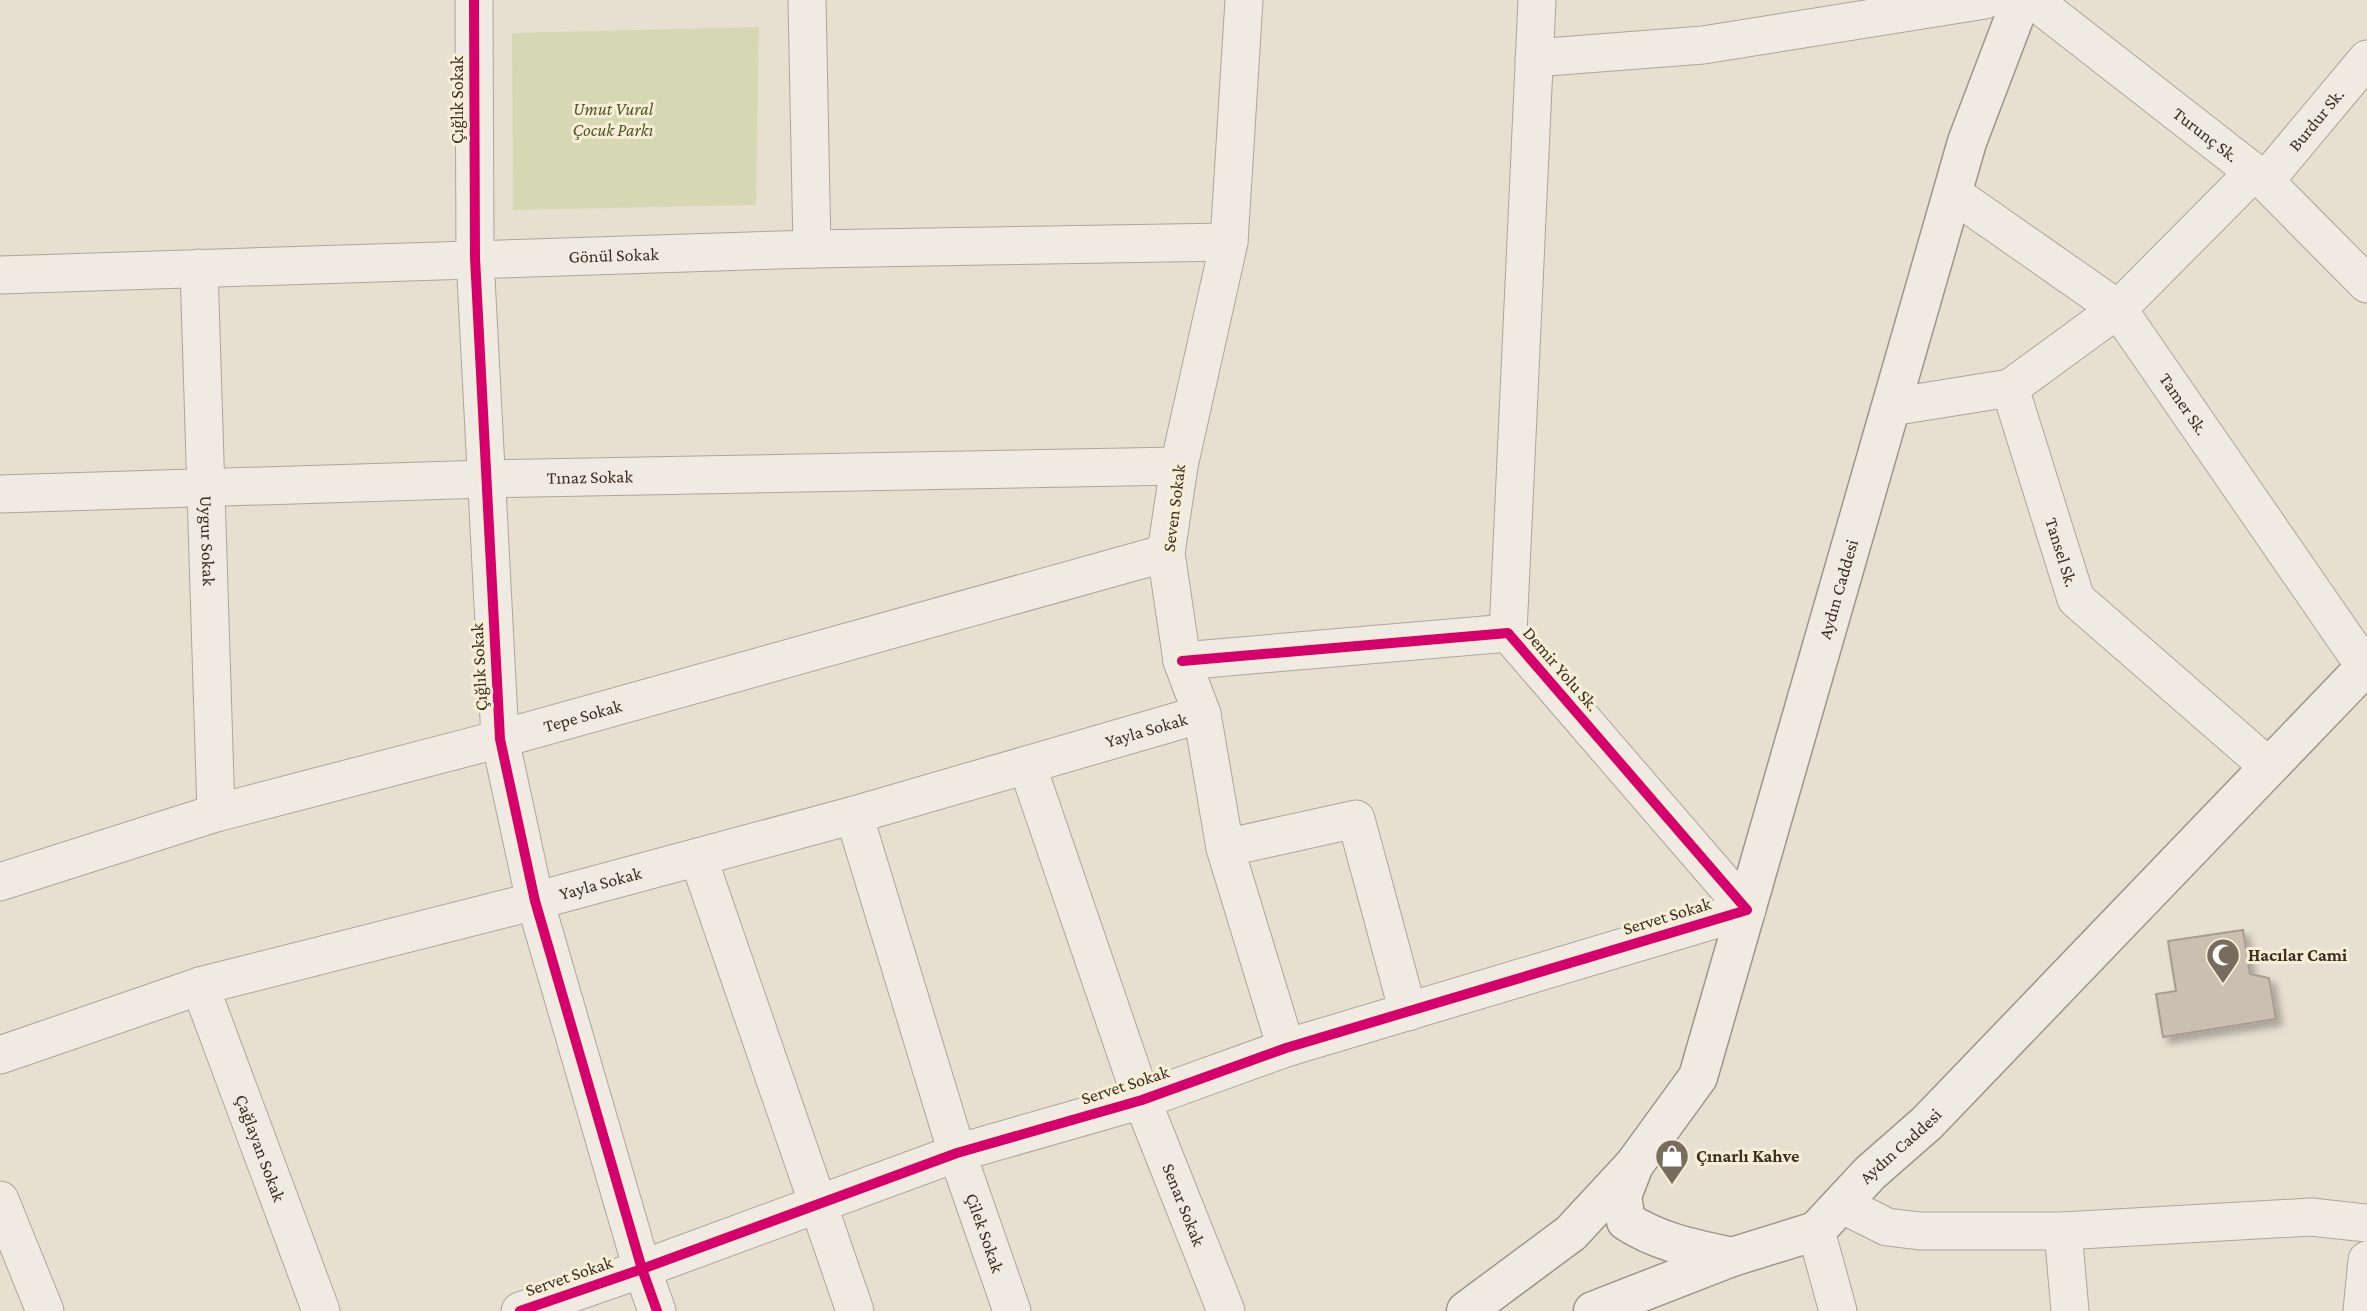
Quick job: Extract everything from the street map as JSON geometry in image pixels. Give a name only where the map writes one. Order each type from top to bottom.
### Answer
[{"type":"main road","name":"Aydın Caddesi","points":[[1466,1311],[1571,1233],[1634,1166],[1698,1077],[1967,142],[2021,0]]},
{"type":"main road","name":"Aydın Caddesi","points":[[1593,1311],[1829,1218],[1870,1173],[1927,1124],[2366,666]]},
{"type":"main road","name":"Aydın Caddesi","points":[[1634,1166],[1622,1196],[1626,1221],[1646,1234],[1691,1249],[1732,1257]]},
{"type":"street","name":"Çığlık Sokak","points":[[474,0],[475,258],[500,739],[535,901],[642,1269],[657,1311]]},
{"type":"street","points":[[807,0],[812,249]]},
{"type":"street","name":"Seven Sokak","points":[[1244,0],[1229,242],[1179,466],[1167,552],[1182,661],[1202,714],[1226,848],[1286,1048]]},
{"type":"street","points":[[1508,633],[1537,0]]},
{"type":"street","points":[[1534,58],[1703,45],[1985,0]]},
{"type":"street","name":"Turunç Sk.","points":[[2033,0],[2260,176],[2367,284]]},
{"type":"street","name":"Burdur Sk.","points":[[2118,309],[2260,176],[2367,59]]},
{"type":"street","name":"Tamer Sk.","points":[[1952,193],[2118,309],[2366,666]]},
{"type":"street","name":"Gönül Sokak","points":[[0,275],[475,258],[1229,242]]},
{"type":"street","name":"Uygur Sokak","points":[[199,268],[216,813]]},
{"type":"street","points":[[1891,407],[2010,388],[2118,309]]},
{"type":"street","name":"Tansel Sk.","points":[[2010,388],[2076,599],[2269,767]]},
{"type":"street","name":"Tınaz Sokak","points":[[0,494],[487,479],[1179,466]]},
{"type":"street","name":"Tepe Sokak","points":[[0,882],[216,813],[500,739],[1167,552]]},
{"type":"street","name":"Demir Yolu Sk.","points":[[1182,661],[1508,633],[1746,910]]},
{"type":"street","name":"Yayla Sokak","points":[[0,1055],[200,986],[535,901],[854,815],[1202,714]]},
{"type":"street","name":"Senar Sokak","points":[[1027,765],[1142,1100],[1226,1311]]},
{"type":"street","name":"Çilek Sokak","points":[[854,815],[957,1153],[1012,1311]]},
{"type":"street","points":[[1226,848],[1356,819],[1408,1012]]},
{"type":"street","points":[[698,857],[855,1311]]},
{"type":"street","name":"Servet Sokak","points":[[520,1311],[817,1206],[957,1153],[1142,1100],[1286,1048],[1746,910]]},
{"type":"street","name":"Çağlayan Sokak","points":[[200,986],[321,1311]]},
{"type":"street","points":[[0,1200],[45,1311]]},
{"type":"street","points":[[1838,1311],[1829,1218],[1920,1231],[2063,1231],[2311,1217],[2367,1223]]},
{"type":"street","points":[[2063,1231],[2070,1311]]},
{"type":"street","points":[[2362,1311],[2367,1260]]},
{"type":"green space","name":"Umut Vural Çocuk Parkı","points":[[759,27],[756,205],[513,210],[512,33]]},
{"type":"building","name":"Hacılar Cami","points":[[2243,930],[2250,974],[2269,978],[2276,1019],[2163,1037],[2156,994],[2176,991],[2168,941]]},
{"type":"cycle path","points":[[474,0],[475,258],[500,739],[535,901],[642,1269],[657,1311]]},
{"type":"cycle path","points":[[520,1311],[957,1153],[1142,1100],[1286,1048],[1747,910],[1508,633],[1182,661]]},
{"type":"place","name":"Hacılar Cami","points":[[2223,985]]},
{"type":"place","name":"Çınarlı Kahve","points":[[1672,1186]]}]
